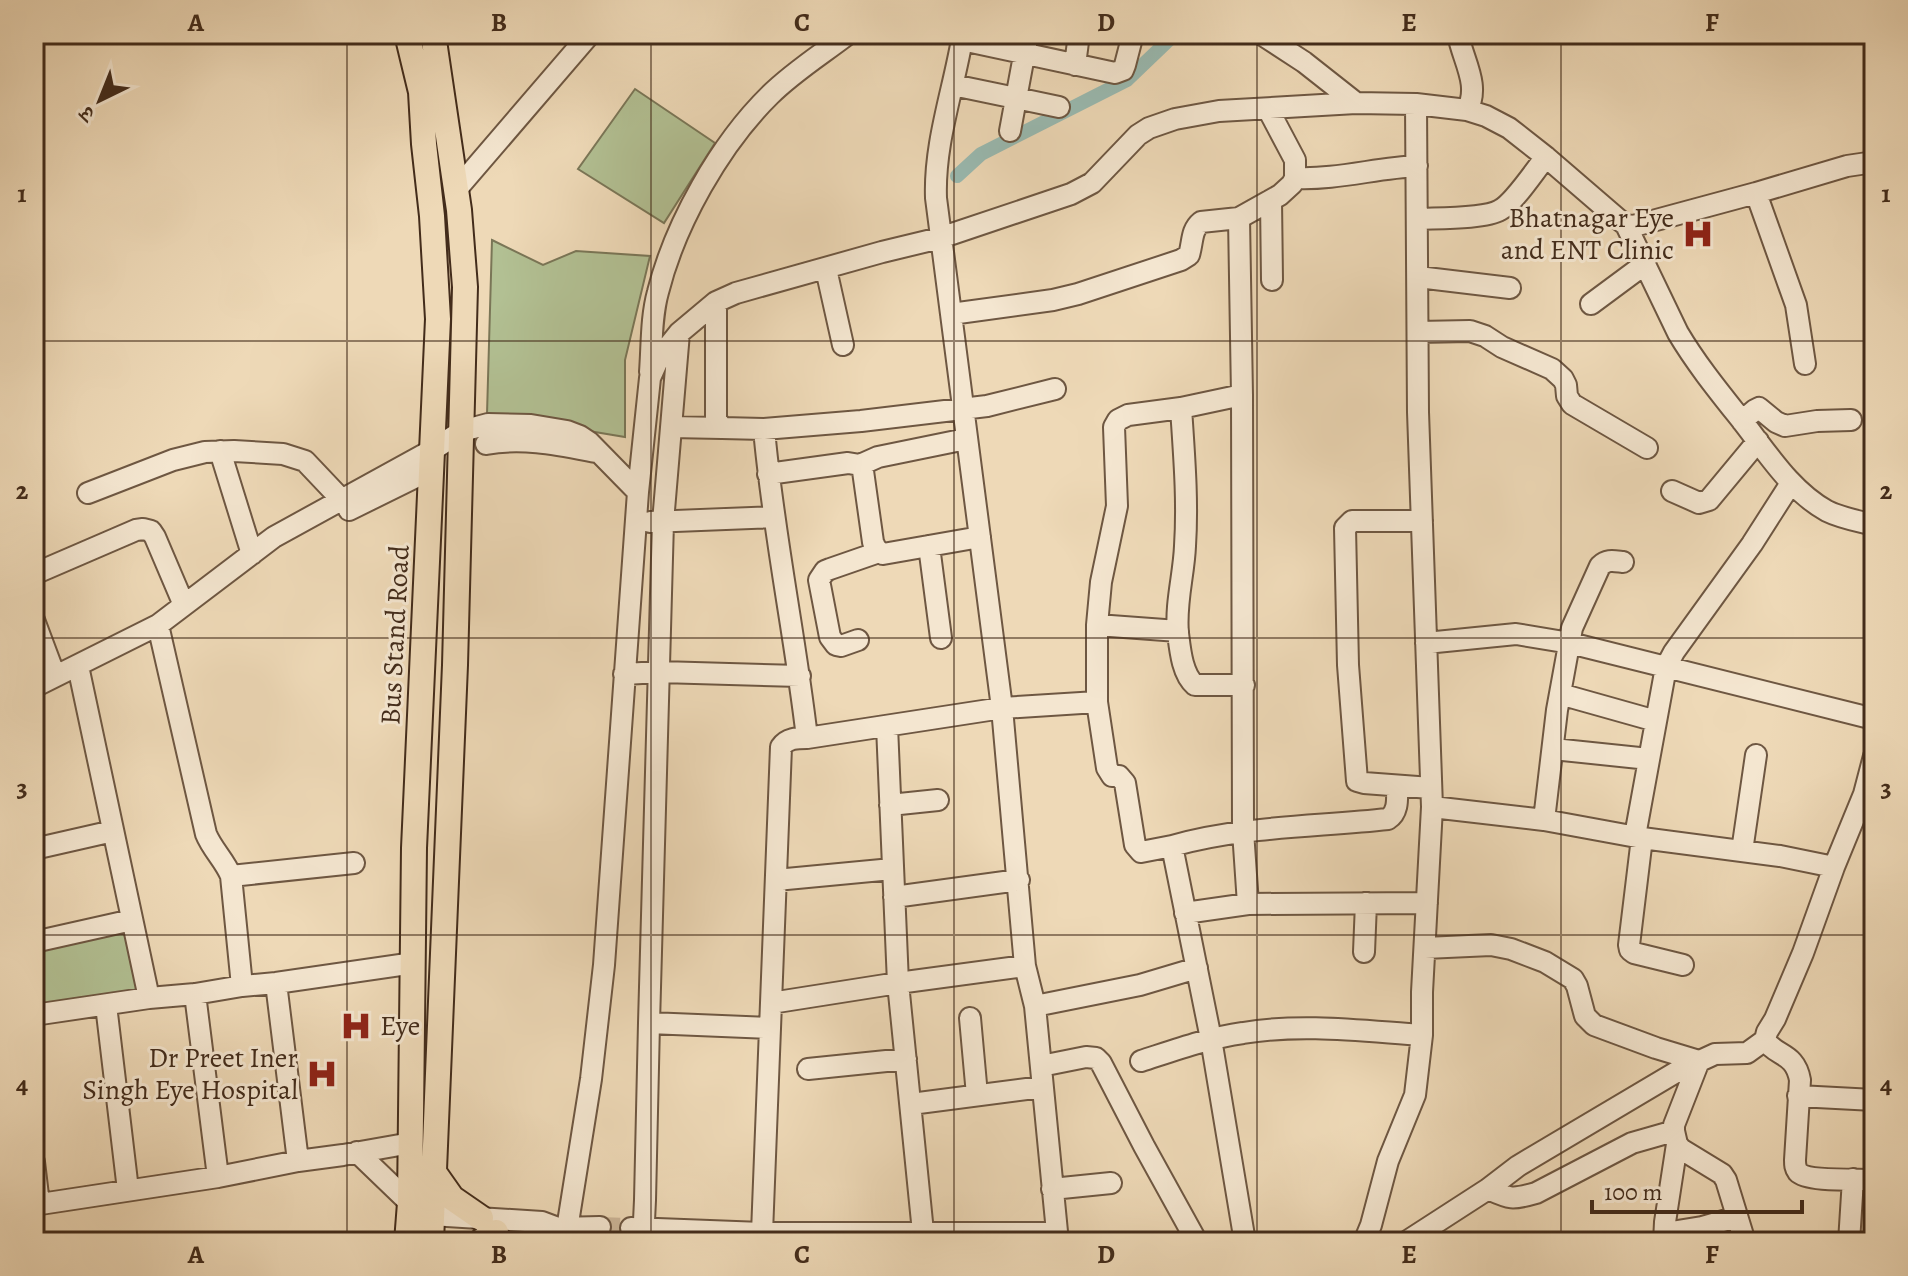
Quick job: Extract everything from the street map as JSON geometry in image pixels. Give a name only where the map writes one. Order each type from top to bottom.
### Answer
[{"type":"main road","name":"Bus Stand Road","points":[[407,34],[421,92],[438,319],[414,848],[411,1143],[423,1221]]},
{"type":"main road","name":"Bus Stand Road","points":[[407,1242],[423,1221],[433,1171],[462,431],[465,287],[459,210],[433,34]]},
{"type":"main road","points":[[433,1171],[452,1198],[486,1231]]},
{"type":"street","points":[[456,190],[590,34]]},
{"type":"street","points":[[564,1233],[591,1079],[604,965],[638,492],[658,291],[679,233],[709,174],[732,139],[768,97],[848,34]]},
{"type":"street","points":[[1075,65],[1079,34]]},
{"type":"street","points":[[679,333],[663,522],[649,1023],[639,1233],[864,1237],[923,1232],[1057,1238],[1035,1006],[1025,966],[1002,708],[935,181],[940,136],[962,37],[1026,44],[1075,65],[1119,73],[1125,65],[1133,34]]},
{"type":"street","points":[[1458,34],[1473,85],[1472,101],[1467,110]]},
{"type":"street","points":[[1274,37],[1356,103]]},
{"type":"street","points":[[1010,131],[1026,44]]},
{"type":"street","points":[[953,85],[1059,107]]},
{"type":"street","points":[[650,378],[659,358],[679,333],[716,302],[736,293],[940,238],[1071,194],[1092,183],[1138,135],[1175,119],[1219,111],[1356,103],[1416,104],[1467,110],[1496,120],[1546,157],[1626,225],[1687,348],[1791,483],[1827,511],[1874,525]]},
{"type":"street","points":[[1364,1242],[1388,1161],[1415,1095],[1422,1035],[1432,798],[1422,521],[1416,104]]},
{"type":"street","points":[[951,314],[1078,294],[1189,255],[1194,229],[1201,222],[1239,218],[1271,200],[1295,178],[1295,160],[1268,109]]},
{"type":"street","points":[[1418,219],[1498,212],[1546,157]]},
{"type":"street","points":[[1626,225],[1642,225],[1847,166],[1874,162]]},
{"type":"street","points":[[1295,178],[1417,166]]},
{"type":"street","points":[[1756,193],[1796,305],[1805,364]]},
{"type":"street","points":[[1271,200],[1272,280]]},
{"type":"street","points":[[1239,218],[1243,831],[1248,904]]},
{"type":"street","points":[[1591,304],[1645,264]]},
{"type":"street","points":[[826,269],[843,345]]},
{"type":"street","points":[[1418,277],[1510,288]]},
{"type":"street","points":[[716,302],[716,419],[722,428]]},
{"type":"street","points":[[1418,332],[1477,333],[1546,366],[1563,379],[1572,404],[1647,448]]},
{"type":"street","points":[[671,427],[764,429],[861,421],[987,406],[1055,389]]},
{"type":"street","points":[[1242,395],[1128,415],[1114,427],[1117,506],[1101,582],[1097,625],[1097,702],[1107,768],[1112,776],[1119,776],[1125,783],[1135,845],[1141,852],[1243,831],[1388,819],[1396,810],[1397,786]]},
{"type":"street","points":[[1181,408],[1185,545],[1178,631],[1185,670],[1191,682],[1201,686],[1244,685]]},
{"type":"street","points":[[1742,421],[1759,408],[1785,426],[1851,420]]},
{"type":"street","points":[[295,527],[322,523],[431,460],[462,431],[488,424],[567,431],[580,436],[638,492]]},
{"type":"street","points":[[764,429],[807,738]]},
{"type":"street","points":[[768,474],[848,463],[860,465],[878,457],[966,439]]},
{"type":"street","points":[[1672,491],[1699,503],[1709,500],[1758,441]]},
{"type":"street","points":[[486,444],[540,442],[600,453]]},
{"type":"street","points":[[88,493],[173,460],[220,451],[295,457],[313,467],[341,499]]},
{"type":"street","points":[[220,451],[252,554]]},
{"type":"street","points":[[34,687],[158,625],[274,537],[341,499],[431,460]]},
{"type":"street","points":[[860,465],[873,542],[879,552]]},
{"type":"street","points":[[1683,965],[1634,953],[1629,945],[1638,837],[1666,667],[1791,483]]},
{"type":"street","points":[[637,523],[774,517]]},
{"type":"street","points":[[1422,521],[1352,521],[1345,528],[1348,665],[1355,777],[1359,783],[1397,786],[1432,798],[1638,837],[1834,867]]},
{"type":"street","points":[[34,574],[143,529],[151,531],[155,537],[184,605]]},
{"type":"street","points":[[858,640],[841,646],[830,637],[819,580],[821,575],[879,552],[890,553],[980,537]]},
{"type":"street","points":[[929,546],[941,638]]},
{"type":"street","points":[[1544,820],[1560,694],[1573,622],[1600,566],[1610,560],[1623,562]]},
{"type":"street","points":[[34,620],[55,676]]},
{"type":"street","points":[[158,625],[206,834],[231,876],[242,986]]},
{"type":"street","points":[[1097,625],[1178,631]]},
{"type":"street","points":[[1426,643],[1516,634],[1570,643],[1874,719]]},
{"type":"street","points":[[78,666],[149,998]]},
{"type":"street","points":[[624,674],[660,672],[800,676]]},
{"type":"street","points":[[1560,694],[1656,721]]},
{"type":"street","points":[[762,1233],[781,747],[792,739],[1002,708],[1097,702]]},
{"type":"street","points":[[887,726],[898,983],[923,1232]]},
{"type":"street","points":[[1553,749],[1649,759]]},
{"type":"street","points":[[1742,851],[1756,755]]},
{"type":"street","points":[[1406,1242],[1554,1143],[1678,1071],[1715,1054],[1747,1053],[1765,1040],[1803,953],[1834,867],[1871,784],[1874,756]]},
{"type":"street","points":[[890,805],[938,800]]},
{"type":"street","points":[[34,849],[113,831]]},
{"type":"street","points":[[1172,846],[1211,1039],[1245,1242]]},
{"type":"street","points":[[231,876],[354,863]]},
{"type":"street","points":[[776,880],[892,869]]},
{"type":"street","points":[[894,897],[1019,880]]},
{"type":"street","points":[[1364,952],[1366,903]]},
{"type":"street","points":[[1185,913],[1248,904],[1427,903]]},
{"type":"street","points":[[34,942],[132,920]]},
{"type":"street","points":[[1425,948],[1491,945],[1545,962],[1573,979],[1583,1012],[1594,1025],[1699,1061]]},
{"type":"street","points":[[34,1015],[414,963]]},
{"type":"street","points":[[771,1003],[1025,966]]},
{"type":"street","points":[[1035,1006],[1140,985],[1197,968]]},
{"type":"street","points":[[276,983],[298,1161]]},
{"type":"street","points":[[195,994],[218,1177]]},
{"type":"street","points":[[106,1005],[128,1190]]},
{"type":"street","points":[[970,1018],[977,1095]]},
{"type":"street","points":[[649,1023],[770,1028]]},
{"type":"street","points":[[1141,1061],[1245,1032],[1296,1028],[1422,1035]]},
{"type":"street","points":[[1765,1040],[1793,1063],[1800,1080],[1795,1160],[1799,1174],[1810,1178],[1874,1180]]},
{"type":"street","points":[[911,1104],[977,1095],[1042,1076],[1086,1057],[1096,1058],[1197,1242]]},
{"type":"street","points":[[808,1069],[906,1059]]},
{"type":"street","points":[[1699,1061],[1674,1125],[1676,1138],[1664,1238],[1737,1217]]},
{"type":"street","points":[[1798,1096],[1874,1100]]},
{"type":"street","points":[[1488,1189],[1508,1198],[1536,1193],[1632,1143],[1676,1138]]},
{"type":"street","points":[[1676,1138],[1686,1153],[1722,1174],[1726,1180],[1745,1242]]},
{"type":"street","points":[[34,1162],[36,1204],[218,1177],[411,1143]]},
{"type":"street","points":[[350,1154],[423,1221],[486,1231],[542,1222],[564,1233],[600,1227]]},
{"type":"street","points":[[1849,1242],[1853,1179]]},
{"type":"street","points":[[1052,1189],[1111,1183]]},
{"type":"green space","points":[[635,89],[715,143],[664,223],[578,169]]},
{"type":"green space","points":[[492,240],[543,265],[576,251],[650,256],[625,360],[625,437],[487,414]]},
{"type":"green space","points":[[125,923],[139,989],[34,1008],[34,945]]},
{"type":"waterway","points":[[957,176],[981,154],[1127,80],[1175,34]]},
{"type":"tunnel","points":[[600,1227],[631,1228]]},
{"type":"place","name":"Bhatnagar Eye and ENT Clinic","points":[[1698,234]]},
{"type":"place","name":"Eye","points":[[356,1026]]},
{"type":"place","name":"Dr Preet Iner Singh Eye Hospital","points":[[322,1074]]}]
